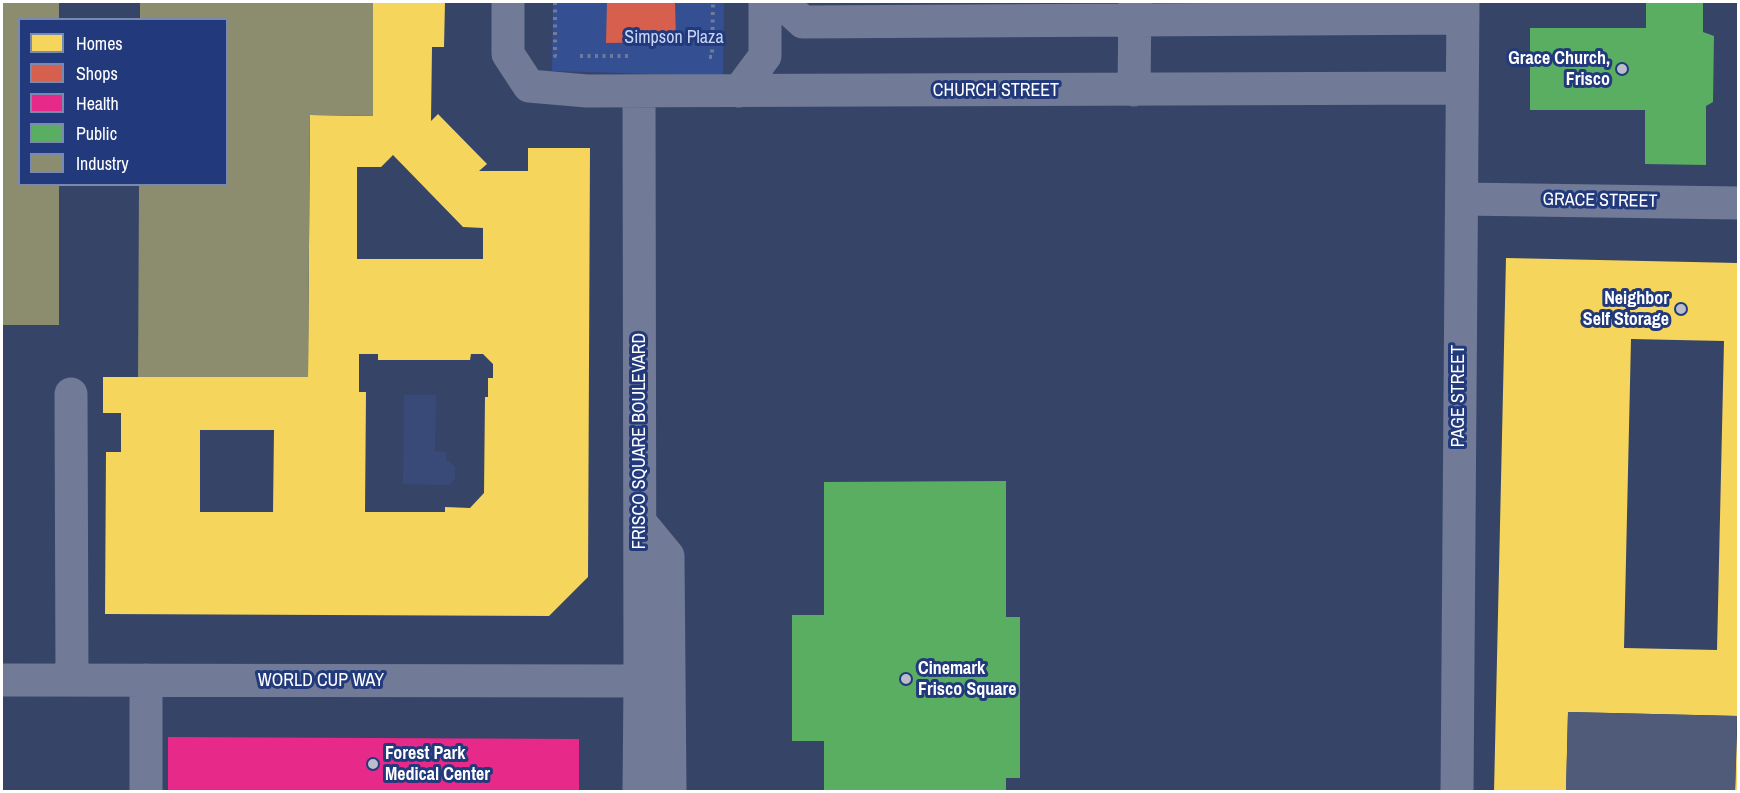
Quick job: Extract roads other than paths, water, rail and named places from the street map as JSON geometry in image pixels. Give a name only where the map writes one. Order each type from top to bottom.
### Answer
[{"type":"street","name":"CHURCH STREET","points":[[508,2],[508,54],[529,86],[587,91],[1462,88]]},
{"type":"street","points":[[739,91],[765,56],[765,2]]},
{"type":"street","points":[[781,2],[803,21],[1135,11],[1463,10]]},
{"type":"street","name":"PAGE STREET","points":[[1457,792],[1463,10]]},
{"type":"street","points":[[1134,90],[1135,11]]},
{"type":"street","name":"FRISCO SQUARE BOULEVARD","points":[[639,91],[639,792]]},
{"type":"street","name":"GRACE STREET","points":[[1462,199],[1738,203]]},
{"type":"street","points":[[70,394],[72,680]]},
{"type":"street","points":[[640,522],[668,556],[669,792]]},
{"type":"street","name":"WORLD CUP WAY","points":[[2,680],[640,681]]},
{"type":"street","points":[[146,680],[146,792]]},
{"type":"place","name":"Grace Church, Frisco","points":[[1622,69]]},
{"type":"place","name":"Neighbor Self Storage","points":[[1681,309]]},
{"type":"place","name":"Cinemark Frisco Square","points":[[906,679]]},
{"type":"place","name":"Forest Park Medical Center","points":[[373,764]]},
{"type":"park label","name":"Simpson Plaza","points":[[674,38]]}]
